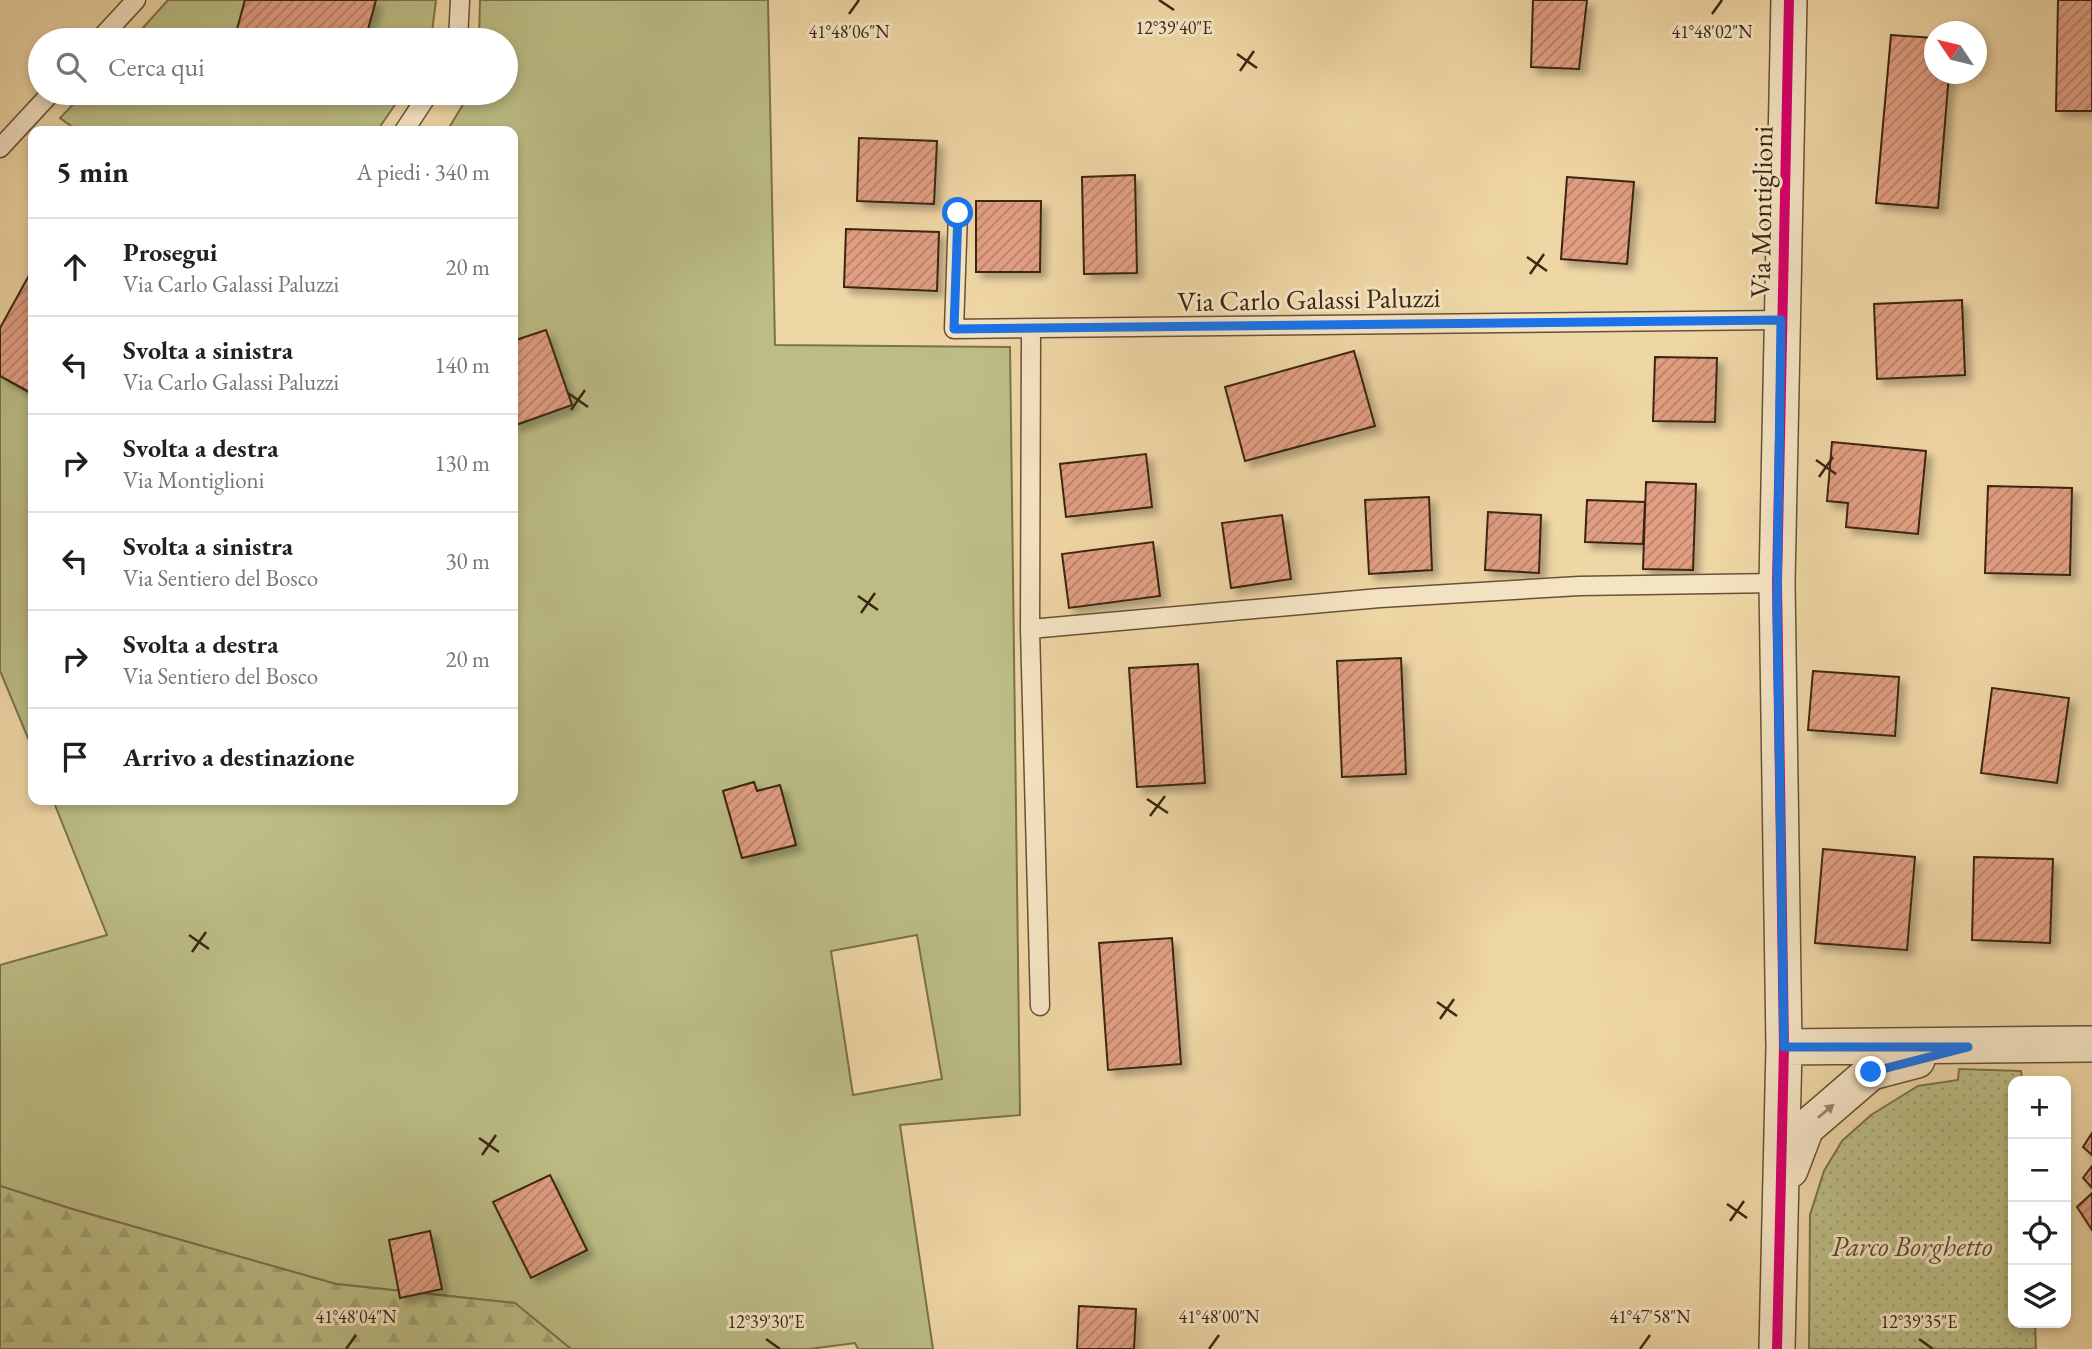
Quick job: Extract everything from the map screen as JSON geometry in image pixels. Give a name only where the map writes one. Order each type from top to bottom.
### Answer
[{"type":"street","name":"Via Montiglioni","points":[[1777,1349],[1783,1190],[1784,1047],[1777,583],[1789,0]]},
{"type":"street","points":[[1784,1047],[2092,1044]]},
{"type":"street","points":[[1783,1190],[1805,1128],[1871,1072],[1968,1047]]},
{"type":"lane","points":[[110,28],[136,0]]},
{"type":"lane","points":[[459,28],[460,0]]},
{"type":"lane","points":[[0,148],[40,105]]},
{"type":"lane","points":[[407,126],[421,105]]},
{"type":"lane","name":"Via Carlo Galassi Paluzzi","points":[[958,213],[954,329],[1781,320]]},
{"type":"lane","points":[[1031,329],[1030,629],[1040,1006]]},
{"type":"lane","points":[[1030,629],[1420,596],[1579,586],[1777,583]]},
{"type":"green space","points":[[168,0],[245,0],[237,28],[143,28]]},
{"type":"green space","points":[[376,0],[436,0],[432,28],[368,28]]},
{"type":"green space","points":[[480,0],[768,0],[775,345],[1010,347],[1020,1115],[900,1125],[933,1349],[858,1349],[855,1343],[809,1349],[571,1349],[514,1303],[336,1284],[0,1186],[0,965],[107,935],[55,805],[518,805],[518,424],[572,405],[546,330],[518,339],[518,126],[450,126],[463,105],[518,105],[518,28],[479,28]],"holes":[[[754,782],[757,791],[780,786],[796,845],[742,858],[723,791]],[[917,935],[942,1079],[853,1095],[831,951]]]},
{"type":"green space","points":[[72,105],[395,105],[380,126],[71,126],[60,118]]},
{"type":"green space","points":[[0,376],[28,392],[28,738],[0,671]]},
{"type":"green space","name":"Parco Borghetto","points":[[1959,1069],[2021,1071],[2022,1076],[2008,1076],[2008,1328],[2035,1328],[2036,1349],[1809,1349],[1810,1215],[1824,1171],[1842,1141],[1871,1115],[1918,1086],[1958,1080]]},
{"type":"green space","points":[[0,1186],[336,1284],[515,1303],[571,1349],[0,1349]]},
{"type":"building","points":[[245,0],[376,0],[368,28],[237,28]]},
{"type":"building","points":[[1533,0],[1587,0],[1579,69],[1531,67]]},
{"type":"building","points":[[2058,0],[2092,0],[2092,111],[2056,111]]},
{"type":"building","points":[[1891,35],[1924,37],[1924,84],[1948,84],[1938,208],[1876,203]]},
{"type":"building","points":[[859,138],[937,141],[934,204],[857,201]]},
{"type":"building","points":[[1135,175],[1137,273],[1084,274],[1082,177]]},
{"type":"building","points":[[1567,177],[1634,182],[1627,264],[1561,259]]},
{"type":"building","points":[[976,201],[1041,201],[1040,272],[976,272]]},
{"type":"building","points":[[846,229],[939,232],[937,291],[844,287]]},
{"type":"building","points":[[28,277],[28,391],[0,376],[0,328]]},
{"type":"building","points":[[1962,300],[1965,375],[1877,379],[1874,304]]},
{"type":"building","points":[[546,330],[572,405],[518,424],[518,339]]},
{"type":"building","points":[[1354,351],[1375,426],[1245,461],[1225,387]]},
{"type":"building","points":[[1655,357],[1717,358],[1715,422],[1653,421]]},
{"type":"building","points":[[1832,442],[1926,451],[1918,534],[1846,527],[1848,503],[1827,501]]},
{"type":"building","points":[[1146,454],[1152,507],[1066,517],[1060,464]]},
{"type":"building","points":[[1646,482],[1696,484],[1693,570],[1643,569]]},
{"type":"building","points":[[1988,486],[2072,488],[2070,575],[1985,573]]},
{"type":"building","points":[[1429,497],[1432,570],[1369,574],[1365,500]]},
{"type":"building","points":[[1587,500],[1645,502],[1643,544],[1585,542]]},
{"type":"building","points":[[1488,512],[1541,515],[1539,573],[1485,570]]},
{"type":"building","points":[[1282,515],[1291,579],[1231,588],[1222,523]]},
{"type":"building","points":[[1153,542],[1160,596],[1069,608],[1062,554]]},
{"type":"building","points":[[1401,658],[1406,774],[1342,777],[1337,661]]},
{"type":"building","points":[[1198,664],[1205,783],[1137,787],[1129,668]]},
{"type":"building","points":[[1813,671],[1899,677],[1895,736],[1808,730]]},
{"type":"building","points":[[1992,688],[2069,698],[2057,783],[1981,773]]},
{"type":"building","points":[[754,782],[757,791],[780,785],[796,845],[742,858],[723,791]]},
{"type":"building","points":[[1823,849],[1915,857],[1907,950],[1815,943]]},
{"type":"building","points":[[1974,857],[2053,859],[2050,943],[1972,940]]},
{"type":"building","points":[[1172,938],[1181,1064],[1108,1070],[1099,943]]},
{"type":"building","points":[[2092,1133],[2092,1155],[2083,1147]]},
{"type":"building","points":[[2092,1166],[2092,1188],[2083,1178]]},
{"type":"building","points":[[550,1175],[587,1250],[531,1278],[493,1202]]},
{"type":"building","points":[[2092,1193],[2092,1230],[2077,1207]]},
{"type":"building","points":[[430,1231],[442,1289],[400,1298],[389,1240]]},
{"type":"building","points":[[1079,1306],[1136,1309],[1134,1349],[1077,1349]]},
{"type":"cycle path","points":[[1777,1349],[1784,1047],[1777,583],[1789,0]]},
{"type":"route","points":[[958,213],[954,329],[1781,320],[1777,606],[1784,1047],[1968,1047],[1871,1072]]}]
